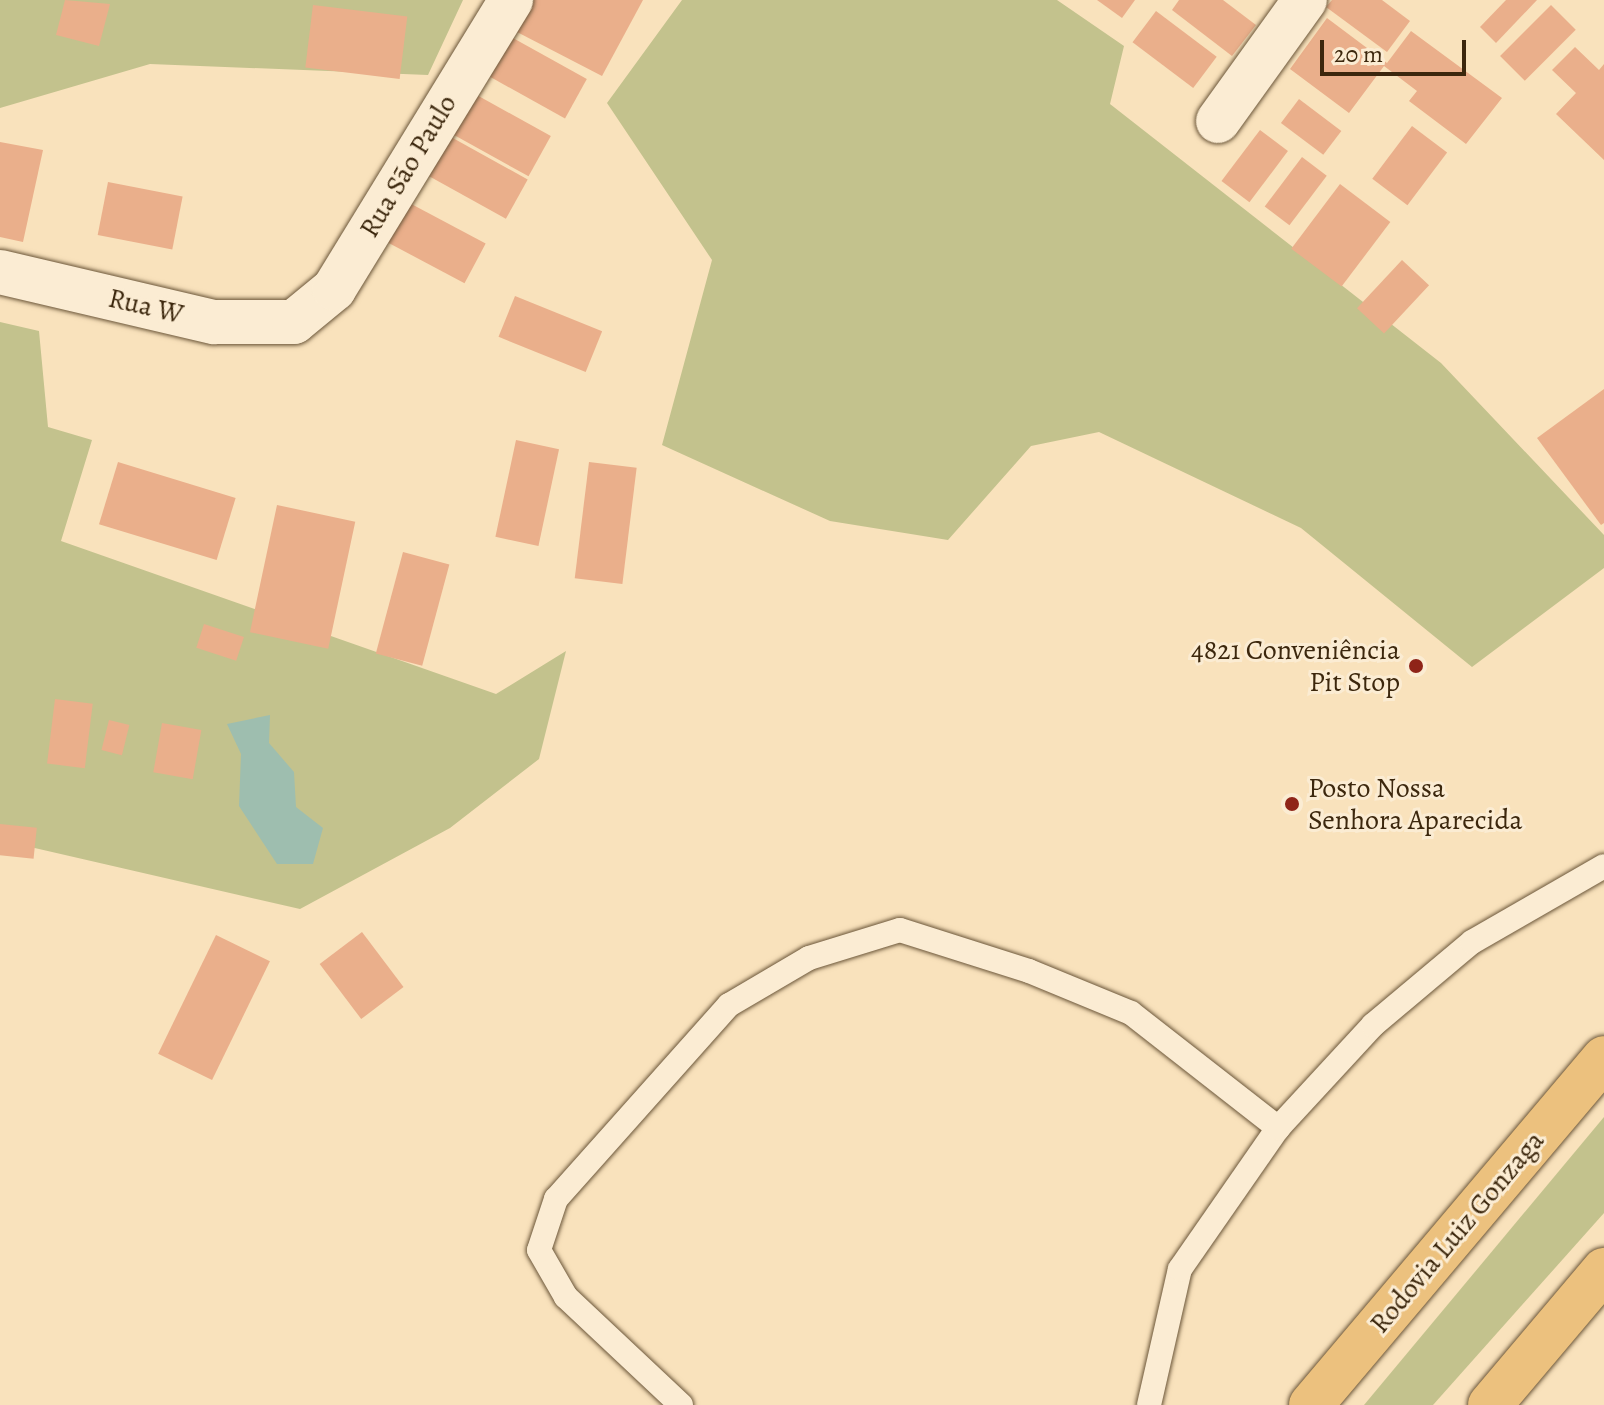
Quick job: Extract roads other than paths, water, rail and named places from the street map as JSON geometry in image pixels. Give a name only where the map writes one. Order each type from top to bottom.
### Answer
[{"type":"highway","name":"Rodovia Luiz Gonzaga","points":[[1311,1405],[1604,1058]]},
{"type":"highway","points":[[1490,1405],[1604,1270]]},
{"type":"street","name":"Rua São Paulo","points":[[294,322],[334,289],[511,0]]},
{"type":"street","points":[[1218,121],[1305,0]]},
{"type":"street","name":"Rua W","points":[[0,272],[214,322],[294,322]]},
{"type":"lane","points":[[1149,1405],[1180,1269],[1278,1128],[1373,1025],[1472,942],[1604,866]]},
{"type":"lane","points":[[681,1405],[566,1297],[539,1250],[556,1199],[729,1005],[809,958],[900,930],[1029,971],[1131,1013],[1278,1128]]},
{"type":"place","name":"4821 Conveniência Pit Stop","points":[[1416,666]]},
{"type":"place","name":"Posto Nossa Senhora Aparecida","points":[[1292,804]]}]
